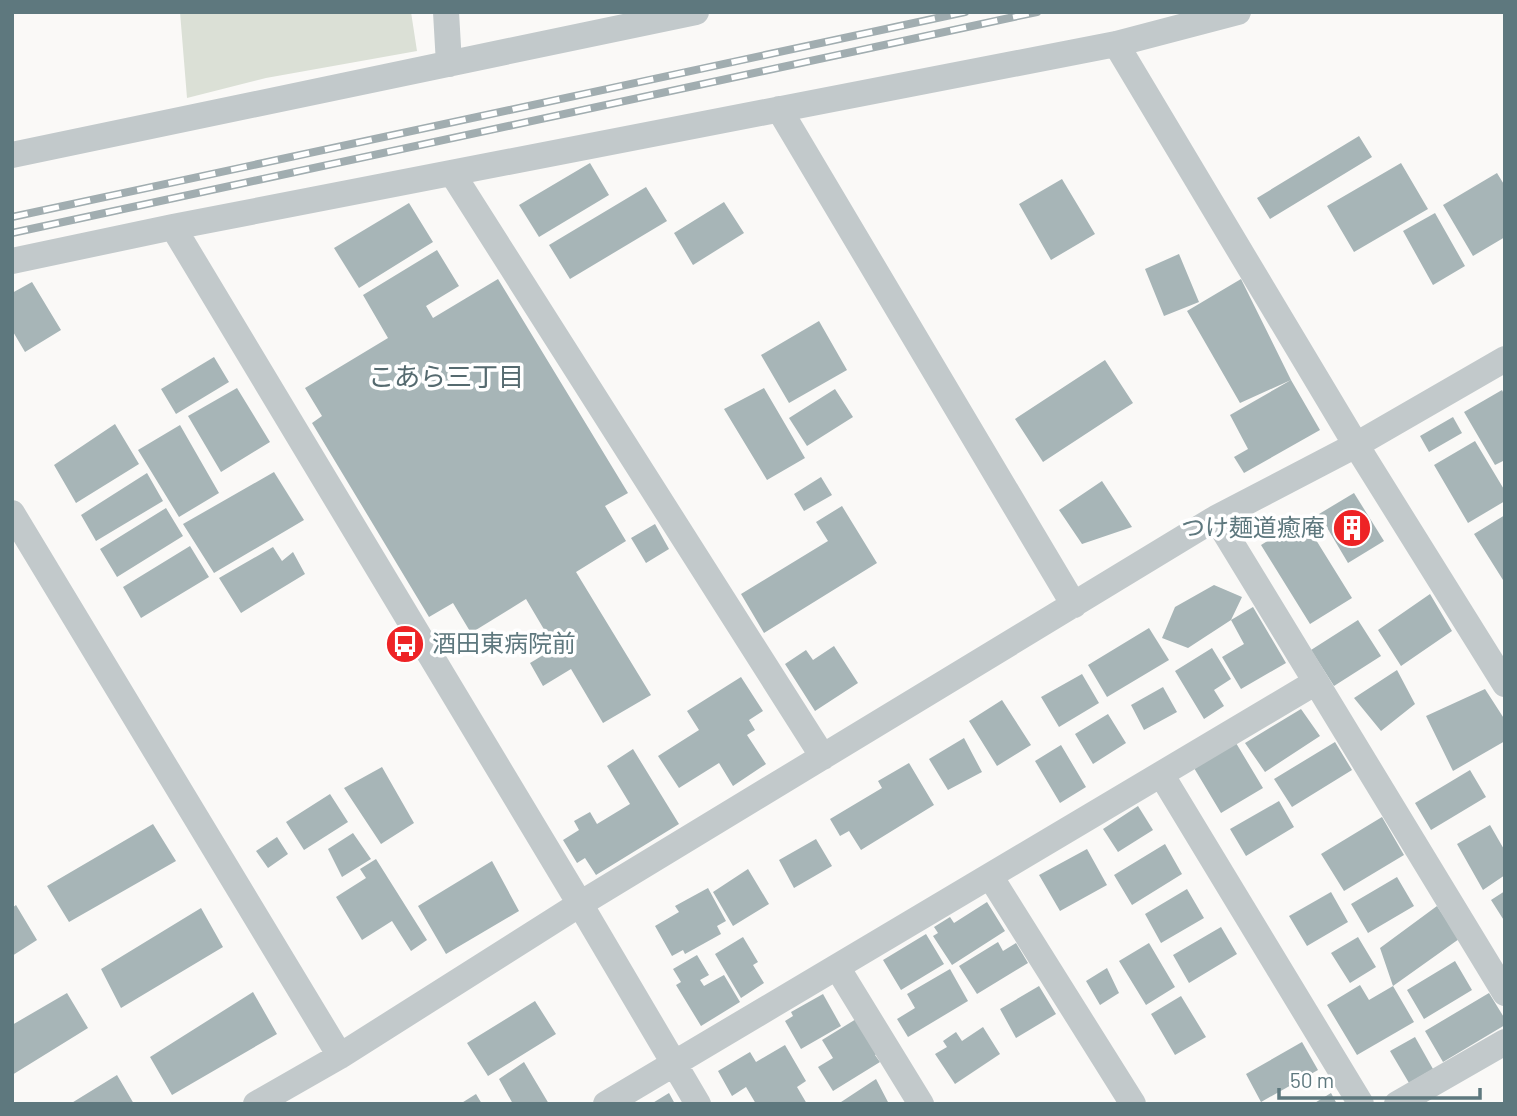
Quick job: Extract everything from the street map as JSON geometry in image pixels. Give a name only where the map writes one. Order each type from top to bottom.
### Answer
[{"type":"street","points":[[446,12],[449,64]]},
{"type":"street","points":[[12,155],[696,12]]},
{"type":"street","points":[[12,261],[173,227],[1116,44],[1238,12]]},
{"type":"street","points":[[1116,44],[1356,445],[1505,684]]},
{"type":"street","points":[[779,109],[1074,604]]},
{"type":"street","points":[[452,173],[823,757]]},
{"type":"street","points":[[173,227],[698,1104]]},
{"type":"street","points":[[256,1104],[340,1056],[580,904],[1216,518],[1356,445],[1505,359]]},
{"type":"street","points":[[12,513],[340,1056]]},
{"type":"street","points":[[1216,518],[1505,993]]},
{"type":"street","points":[[606,1104],[1316,682]]},
{"type":"street","points":[[1161,774],[1361,1104]]},
{"type":"street","points":[[990,876],[1133,1104]]},
{"type":"street","points":[[837,967],[921,1104]]},
{"type":"street","points":[[1398,1104],[1505,1042]]},
{"type":"shaded area","points":[[180,12],[411,12],[417,51],[266,78],[187,98]]},
{"type":"building","points":[[1359,136],[1372,157],[1270,219],[1257,198]]},
{"type":"building","points":[[590,163],[609,195],[539,237],[519,205]]},
{"type":"building","points":[[1401,163],[1428,209],[1354,252],[1327,206]]},
{"type":"building","points":[[1497,173],[1505,186],[1505,237],[1473,256],[1443,205]]},
{"type":"building","points":[[1062,179],[1095,234],[1051,260],[1019,204]]},
{"type":"building","points":[[646,187],[667,221],[570,279],[549,245]]},
{"type":"building","points":[[724,202],[744,233],[693,265],[674,233]]},
{"type":"building","points":[[409,203],[433,242],[359,288],[334,248]]},
{"type":"building","points":[[1435,213],[1465,266],[1433,285],[1403,231]]},
{"type":"building","points":[[437,250],[459,286],[426,306],[433,318],[498,279],[628,493],[605,506],[626,541],[576,572],[651,695],[603,723],[571,669],[543,686],[530,663],[555,648],[526,599],[471,633],[453,603],[429,617],[312,423],[322,416],[305,388],[388,338],[363,295]]},
{"type":"building","points":[[1179,254],[1199,302],[1164,316],[1145,269]]},
{"type":"building","points":[[1241,279],[1291,380],[1240,403],[1187,311]]},
{"type":"building","points":[[32,282],[61,330],[25,352],[12,330],[12,293]]},
{"type":"building","points":[[819,321],[847,370],[789,403],[761,355]]},
{"type":"building","points":[[214,357],[229,382],[176,414],[161,389]]},
{"type":"building","points":[[1105,360],[1133,403],[1043,462],[1015,419]]},
{"type":"building","points":[[1291,380],[1320,430],[1244,473],[1234,457],[1248,449],[1230,415]]},
{"type":"building","points":[[237,388],[270,442],[221,472],[188,416]]},
{"type":"building","points":[[764,388],[805,458],[767,480],[724,409]]},
{"type":"building","points":[[835,389],[853,417],[807,446],[789,418]]},
{"type":"building","points":[[1502,390],[1505,396],[1505,460],[1495,465],[1464,412]]},
{"type":"building","points":[[1453,417],[1462,433],[1429,452],[1420,436]]},
{"type":"building","points":[[115,424],[139,464],[76,503],[54,465]]},
{"type":"building","points":[[180,425],[219,493],[179,517],[138,450]]},
{"type":"building","points":[[1475,441],[1505,491],[1505,501],[1468,523],[1434,465]]},
{"type":"building","points":[[274,472],[304,520],[214,573],[183,524]]},
{"type":"building","points":[[147,473],[163,501],[96,541],[81,515]]},
{"type":"building","points":[[821,477],[832,495],[804,511],[794,494]]},
{"type":"building","points":[[1102,481],[1132,527],[1082,544],[1059,510]]},
{"type":"building","name":"つけ麺道癒庵","points":[[1354,493],[1384,541],[1348,563],[1319,514]]},
{"type":"building","points":[[842,506],[877,563],[764,633],[741,594],[828,541],[816,522]]},
{"type":"building","points":[[166,508],[183,536],[117,577],[100,549]]},
{"type":"building","points":[[1505,515],[1505,579],[1503,580],[1474,534]]},
{"type":"building","points":[[1303,519],[1352,598],[1310,624],[1261,545]]},
{"type":"building","points":[[655,524],[669,549],[646,563],[631,538]]},
{"type":"building","points":[[190,546],[209,577],[141,618],[123,587]]},
{"type":"building","points":[[273,547],[282,561],[293,552],[305,574],[241,613],[219,578]]},
{"type":"building","points":[[1214,585],[1242,597],[1231,620],[1188,648],[1162,638],[1175,607]]},
{"type":"building","points":[[1430,594],[1452,631],[1401,666],[1378,630]]},
{"type":"building","points":[[1253,607],[1286,663],[1241,689],[1222,657],[1244,644],[1231,620]]},
{"type":"building","points":[[1358,620],[1381,656],[1334,686],[1311,650]]},
{"type":"building","points":[[1149,628],[1169,660],[1107,697],[1088,665]]},
{"type":"building","points":[[834,646],[858,683],[815,711],[785,664],[806,650],[813,660]]},
{"type":"building","points":[[1212,648],[1231,679],[1214,690],[1224,706],[1204,719],[1175,671]]},
{"type":"building","points":[[1397,670],[1415,704],[1381,731],[1354,698]]},
{"type":"building","points":[[1082,674],[1099,703],[1059,727],[1041,697]]},
{"type":"building","points":[[741,677],[763,711],[749,720],[755,730],[747,735],[766,764],[733,786],[719,763],[679,788],[658,756],[699,730],[687,711]]},
{"type":"building","points":[[1163,687],[1177,712],[1144,730],[1131,705]]},
{"type":"building","points":[[1485,689],[1505,720],[1505,741],[1453,771],[1426,716]]},
{"type":"building","points":[[1002,700],[1031,745],[997,766],[969,721]]},
{"type":"building","points":[[1301,709],[1320,736],[1265,772],[1245,743]]},
{"type":"building","points":[[1108,714],[1126,743],[1093,764],[1075,734]]},
{"type":"building","points":[[964,738],[982,772],[948,790],[929,759]]},
{"type":"building","points":[[1335,742],[1352,770],[1292,807],[1274,779]]},
{"type":"building","points":[[1236,743],[1263,788],[1221,813],[1194,768]]},
{"type":"building","points":[[1061,745],[1086,787],[1060,803],[1035,761]]},
{"type":"building","points":[[633,749],[679,824],[596,875],[585,858],[577,863],[563,840],[579,830],[574,821],[590,812],[597,824],[630,804],[607,766]]},
{"type":"building","points":[[909,763],[934,805],[861,850],[849,831],[840,836],[830,819],[882,788],[878,781]]},
{"type":"building","points":[[382,767],[414,823],[381,844],[344,788]]},
{"type":"building","points":[[1470,770],[1486,797],[1431,830],[1415,803]]},
{"type":"building","points":[[330,794],[348,822],[304,850],[286,822]]},
{"type":"building","points":[[1279,801],[1294,827],[1246,856],[1230,829]]},
{"type":"building","points":[[1138,806],[1153,830],[1118,852],[1103,829]]},
{"type":"building","points":[[1382,817],[1404,855],[1344,891],[1321,854]]},
{"type":"building","points":[[153,824],[176,861],[69,922],[47,886]]},
{"type":"building","points":[[1490,825],[1505,851],[1505,875],[1483,890],[1457,844]]},
{"type":"building","points":[[353,833],[371,859],[342,877],[328,849]]},
{"type":"building","points":[[277,837],[288,854],[268,868],[256,851]]},
{"type":"building","points":[[816,839],[832,866],[794,888],[779,860]]},
{"type":"building","points":[[1165,844],[1182,874],[1132,905],[1114,875]]},
{"type":"building","points":[[1087,849],[1107,885],[1060,911],[1039,875]]},
{"type":"building","points":[[376,859],[427,940],[411,951],[392,921],[362,940],[336,897],[366,878],[360,869]]},
{"type":"building","points":[[492,861],[519,911],[446,954],[418,906]]},
{"type":"building","points":[[748,869],[769,904],[733,926],[713,892]]},
{"type":"building","points":[[1397,877],[1414,906],[1368,933],[1351,904]]},
{"type":"building","points":[[708,888],[726,921],[717,926],[721,934],[685,954],[683,950],[672,956],[655,926],[679,912],[675,906]]},
{"type":"building","points":[[1187,889],[1204,918],[1161,943],[1145,914]]},
{"type":"building","points":[[1505,891],[1505,922],[1491,900]]},
{"type":"building","points":[[1331,892],[1348,922],[1307,946],[1289,916]]},
{"type":"building","points":[[987,902],[1005,931],[952,965],[933,936],[938,933],[934,927],[950,917],[954,923]]},
{"type":"building","points":[[16,905],[37,940],[12,956],[12,908]]},
{"type":"building","points":[[1437,906],[1459,939],[1393,986],[1380,948]]},
{"type":"building","points":[[201,908],[223,947],[121,1008],[101,969]]},
{"type":"building","points":[[1221,927],[1237,954],[1189,983],[1173,955]]},
{"type":"building","points":[[926,934],[944,964],[901,990],[883,960]]},
{"type":"building","points":[[743,937],[758,962],[753,965],[764,983],[741,998],[715,954]]},
{"type":"building","points":[[1358,937],[1376,967],[1350,983],[1331,953]]},
{"type":"building","points":[[998,942],[1003,951],[1016,943],[1028,963],[977,994],[959,966]]},
{"type":"building","points":[[1149,943],[1175,987],[1146,1005],[1119,961]]},
{"type":"building","points":[[697,955],[709,975],[700,980],[704,986],[724,975],[740,1002],[701,1026],[676,985],[681,982],[673,969]]},
{"type":"building","points":[[1455,961],[1472,990],[1424,1019],[1407,990]]},
{"type":"building","points":[[1107,968],[1119,993],[1100,1005],[1086,981]]},
{"type":"building","points":[[950,969],[968,1001],[908,1037],[897,1019],[915,1008],[907,994]]},
{"type":"building","points":[[1360,985],[1369,1000],[1393,986],[1414,1022],[1357,1055],[1327,1005]]},
{"type":"building","points":[[1039,986],[1056,1014],[1016,1038],[1000,1009]]},
{"type":"building","points":[[253,992],[277,1034],[172,1095],[150,1057]]},
{"type":"building","points":[[67,993],[88,1028],[12,1075],[12,1025]]},
{"type":"building","points":[[1489,993],[1505,1019],[1505,1025],[1443,1062],[1425,1031]]},
{"type":"building","points":[[823,994],[841,1026],[801,1049],[785,1021],[793,1016],[791,1012]]},
{"type":"building","points":[[1181,996],[1206,1037],[1175,1055],[1151,1014]]},
{"type":"building","points":[[535,1001],[556,1034],[488,1076],[467,1043]]},
{"type":"building","points":[[861,1016],[882,1051],[875,1055],[880,1062],[833,1091],[818,1067],[833,1058],[822,1040]]},
{"type":"building","points":[[983,1027],[1000,1054],[955,1084],[935,1054],[947,1047],[943,1041],[956,1032],[962,1041]]},
{"type":"building","points":[[1415,1037],[1433,1069],[1409,1083],[1390,1051]]},
{"type":"building","points":[[1302,1042],[1318,1070],[1261,1102],[1246,1074]]},
{"type":"building","points":[[785,1045],[806,1081],[797,1087],[807,1104],[756,1104],[746,1087],[732,1096],[718,1071],[750,1052],[756,1062]]},
{"type":"building","points":[[524,1062],[549,1104],[513,1104],[499,1079]]},
{"type":"building","points":[[117,1075],[134,1104],[70,1104]]},
{"type":"building","points":[[876,1079],[889,1104],[838,1104]]},
{"type":"building","points":[[669,1093],[675,1104],[651,1104]]},
{"type":"building","points":[[1331,1093],[1337,1104],[1313,1104]]},
{"type":"building","points":[[476,1094],[482,1104],[460,1104]]},
{"type":"railway","points":[[12,217],[965,12]]},
{"type":"railway","points":[[12,233],[1037,12]]},
{"type":"place","name":"つけ麺道癒庵","points":[[1352,528]]},
{"type":"place","name":"酒田東病院前","points":[[405,644]]},
{"type":"district","name":"こあら三丁目","points":[[446,377]]}]
